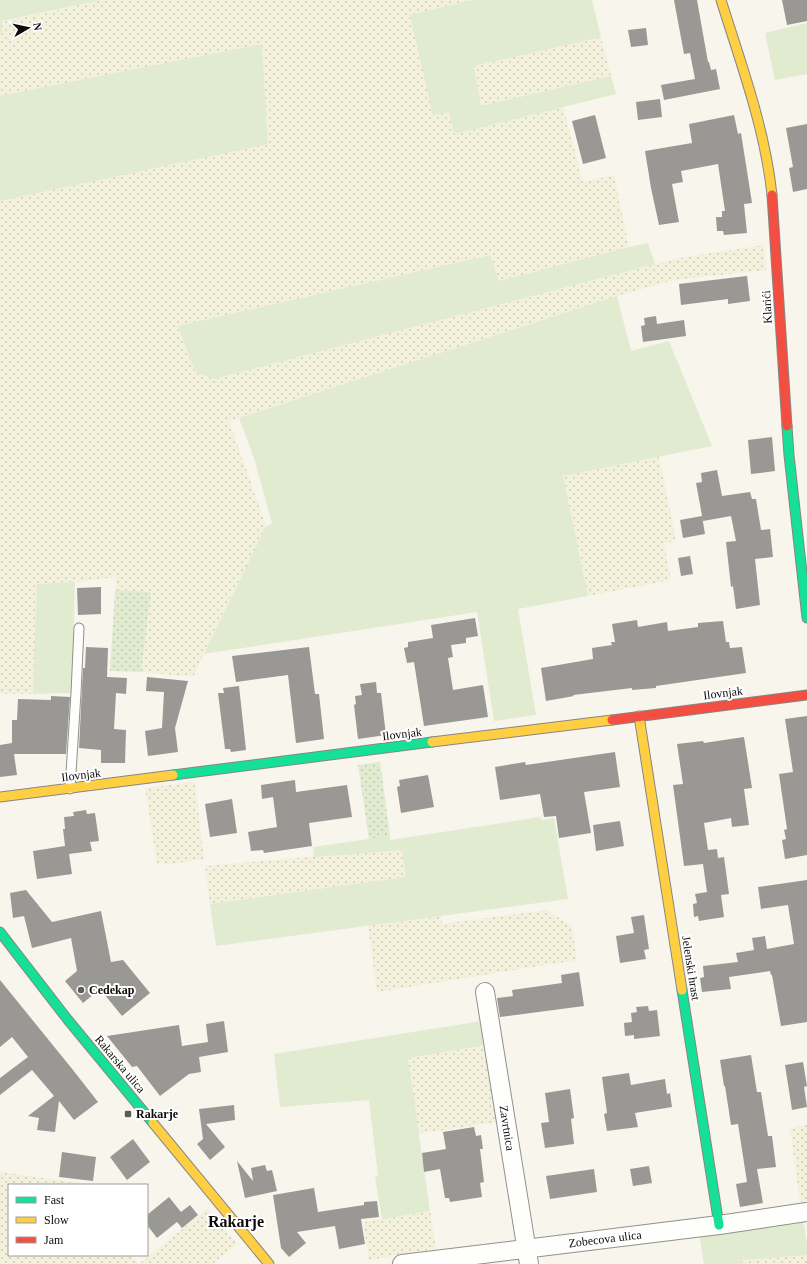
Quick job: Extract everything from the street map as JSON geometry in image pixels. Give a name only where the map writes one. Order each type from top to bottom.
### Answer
[{"type":"street","name":"Klarići","points":[[721,0],[754,107],[764,143],[769,169],[774,215],[779,310],[790,455],[807,618]]},
{"type":"street","name":"Ilovnjak","points":[[0,797],[807,695]]},
{"type":"street","name":"Jelenski hrast","points":[[639,716],[719,1225]]},
{"type":"street","name":"Rakarska ulica","points":[[0,932],[73,1026],[270,1264]]},
{"type":"street","name":"Zavrtnica","points":[[485,992],[527,1256]]},
{"type":"street","name":"Zobecova ulica","points":[[402,1264],[527,1256],[807,1212]]},
{"type":"lane","points":[[70,789],[79,628]]},
{"type":"shaded area","points":[[101,0],[473,0],[410,15],[449,112],[454,134],[563,107],[583,182],[614,175],[629,247],[499,281],[489,255],[178,326],[195,372],[214,379],[685,257],[764,245],[766,270],[674,280],[617,296],[229,421],[266,526],[193,677],[141,672],[151,592],[115,590],[116,577],[75,582],[38,584],[33,694],[0,694],[0,201],[268,143],[262,44],[0,96],[0,35],[2,34],[2,22]]},
{"type":"shaded area","points":[[601,37],[611,76],[481,106],[474,66]]},
{"type":"shaded area","points":[[659,457],[676,541],[664,543],[671,580],[588,596],[563,476]]},
{"type":"shaded area","points":[[195,782],[204,859],[164,865],[164,862],[157,863],[145,788]]},
{"type":"shaded area","points":[[402,849],[406,877],[210,904],[205,866]]},
{"type":"shaded area","points":[[546,910],[572,926],[577,960],[377,992],[368,926],[441,916],[442,924]]},
{"type":"shaded area","points":[[486,1045],[497,1122],[418,1134],[408,1058]]},
{"type":"shaded area","points":[[807,1125],[807,1201],[800,1202],[790,1128]]},
{"type":"shaded area","points":[[0,1172],[87,1184],[8,1184],[8,1256],[132,1256],[139,1264],[0,1264]]},
{"type":"shaded area","points":[[207,1209],[237,1244],[213,1264],[139,1264]]},
{"type":"shaded area","points":[[430,1211],[436,1249],[369,1260],[363,1222]]},
{"type":"shaded area","points":[[807,1255],[807,1264],[742,1264],[742,1260]]},
{"type":"green space","points":[[0,0],[101,0],[2,21],[2,34],[0,35]]},
{"type":"green space","points":[[473,0],[592,0],[601,37],[474,66],[481,106],[611,76],[616,94],[454,134],[449,112],[433,115],[410,15]]},
{"type":"green space","points":[[807,23],[807,74],[775,80],[765,33]]},
{"type":"green space","points":[[262,44],[268,144],[0,201],[0,96]]},
{"type":"green space","points":[[648,243],[655,264],[214,379],[195,372],[178,326],[490,255],[499,281]]},
{"type":"green space","points":[[617,296],[631,351],[669,341],[712,446],[563,476],[588,596],[518,609],[536,715],[494,721],[477,612],[204,654],[266,526],[272,524],[255,461],[239,418]]},
{"type":"green space","points":[[75,582],[72,693],[33,694],[37,584]]},
{"type":"green space","points":[[115,590],[151,592],[141,672],[110,671]]},
{"type":"green space","points":[[380,762],[390,836],[369,839],[358,765]]},
{"type":"green space","points":[[541,817],[541,820],[554,818],[568,899],[216,946],[210,904],[406,877],[402,850],[314,857],[313,847],[390,836],[390,840]]},
{"type":"green space","points":[[482,1021],[486,1045],[408,1058],[430,1211],[382,1219],[375,1177],[378,1176],[369,1100],[280,1107],[274,1054]]},
{"type":"green space","points":[[803,1219],[807,1244],[807,1255],[742,1260],[742,1264],[704,1264],[699,1233]]},
{"type":"building","points":[[674,0],[697,0],[708,62],[711,70],[716,69],[720,89],[664,100],[661,85],[695,79],[690,53],[684,54]]},
{"type":"building","points":[[782,0],[807,0],[807,21],[787,25]]},
{"type":"building","points":[[646,28],[648,45],[631,47],[628,30]]},
{"type":"building","points":[[660,99],[662,117],[638,120],[636,102]]},
{"type":"building","points":[[595,115],[606,158],[583,164],[572,121]]},
{"type":"building","points":[[734,115],[738,134],[741,133],[752,203],[744,204],[747,233],[724,235],[723,231],[717,231],[716,217],[722,217],[722,211],[725,211],[718,164],[681,171],[683,182],[672,184],[679,222],[659,225],[645,151],[692,143],[689,124]]},
{"type":"building","points":[[807,124],[807,189],[793,192],[789,168],[793,167],[786,128]]},
{"type":"building","points":[[747,276],[750,301],[728,304],[728,299],[681,305],[679,284]]},
{"type":"building","points":[[656,316],[657,324],[684,320],[686,336],[643,342],[641,326],[645,325],[644,318]]},
{"type":"building","points":[[772,437],[775,471],[751,474],[748,440]]},
{"type":"building","points":[[717,470],[722,496],[750,492],[752,499],[756,499],[761,530],[770,529],[773,557],[755,559],[760,605],[736,609],[733,586],[731,587],[726,542],[736,541],[731,516],[703,521],[696,483],[702,482],[701,473]]},
{"type":"building","points":[[702,516],[705,534],[683,538],[680,520]]},
{"type":"building","points":[[690,556],[693,574],[681,576],[678,558]]},
{"type":"building","points":[[101,587],[101,614],[78,615],[77,588]]},
{"type":"building","points":[[475,618],[478,636],[466,638],[466,643],[451,645],[453,657],[448,658],[453,690],[483,685],[488,717],[424,726],[414,662],[407,663],[404,648],[408,647],[408,642],[433,638],[431,625]]},
{"type":"building","points":[[637,620],[638,627],[667,622],[668,631],[698,627],[698,623],[723,621],[726,642],[729,642],[730,648],[742,647],[746,673],[656,686],[656,688],[632,690],[632,688],[573,695],[574,696],[546,701],[541,668],[593,659],[592,648],[612,645],[611,642],[615,642],[612,624]]},
{"type":"building","points":[[86,647],[108,648],[107,677],[127,678],[126,694],[116,693],[114,729],[126,730],[125,763],[101,763],[101,750],[79,748],[83,668],[85,668]]},
{"type":"building","points":[[309,647],[315,694],[319,694],[324,739],[296,743],[288,675],[236,682],[232,656]]},
{"type":"building","points":[[147,677],[188,681],[175,728],[178,752],[148,756],[145,731],[162,728],[164,692],[146,691]]},
{"type":"building","points":[[376,682],[377,693],[381,693],[386,735],[358,739],[354,705],[356,704],[355,696],[362,695],[360,684]]},
{"type":"building","points":[[239,686],[246,750],[231,752],[230,749],[225,749],[218,693],[224,693],[223,688]]},
{"type":"building","points":[[51,696],[70,697],[66,754],[14,754],[17,775],[0,777],[0,745],[12,743],[12,720],[17,720],[18,699],[51,700]]},
{"type":"building","points":[[807,716],[807,855],[785,859],[782,840],[786,839],[784,830],[787,829],[779,774],[793,772],[785,719]]},
{"type":"building","points":[[744,737],[752,788],[744,789],[749,825],[732,827],[731,818],[704,823],[708,850],[717,849],[718,858],[724,857],[729,894],[721,895],[724,917],[699,921],[698,916],[694,917],[693,904],[697,903],[695,894],[707,892],[703,864],[684,866],[673,785],[683,784],[677,744],[703,741],[704,743]]},
{"type":"building","points":[[615,752],[620,787],[584,792],[591,833],[559,838],[556,816],[544,817],[540,794],[500,800],[495,767],[525,762],[526,765]]},
{"type":"building","points":[[428,775],[434,807],[401,813],[397,787],[400,786],[399,780]]},
{"type":"building","points":[[295,780],[296,792],[347,785],[352,817],[309,823],[312,846],[264,853],[263,850],[251,851],[248,832],[277,827],[273,797],[262,799],[261,785]]},
{"type":"building","points":[[232,799],[237,833],[210,837],[205,804]]},
{"type":"building","points":[[86,810],[87,814],[95,813],[99,841],[90,842],[92,851],[69,854],[72,874],[37,879],[33,851],[65,846],[63,829],[65,829],[64,817],[74,816],[73,812]]},
{"type":"building","points":[[620,821],[624,846],[596,851],[593,825]]},
{"type":"building","points":[[807,880],[807,1022],[781,1026],[770,971],[729,977],[731,989],[702,992],[700,978],[704,977],[703,966],[738,962],[736,953],[754,950],[752,938],[765,936],[767,949],[794,944],[788,905],[761,909],[758,887]]},
{"type":"building","points":[[26,890],[52,922],[101,911],[111,962],[123,960],[150,993],[122,1016],[100,989],[83,1003],[65,981],[77,971],[71,938],[32,948],[24,916],[13,918],[10,893]]},
{"type":"building","points":[[644,915],[649,949],[644,950],[646,959],[620,963],[616,936],[634,933],[631,917]]},
{"type":"building","points":[[579,972],[584,1006],[500,1017],[497,998],[513,996],[512,990],[562,983],[561,975]]},
{"type":"building","points":[[0,980],[98,1102],[74,1120],[59,1101],[55,1132],[37,1130],[39,1118],[28,1116],[54,1096],[32,1070],[0,1095],[0,1078],[28,1057],[12,1037],[0,1047]]},
{"type":"building","points":[[648,1006],[649,1011],[657,1010],[660,1036],[634,1039],[634,1035],[625,1036],[624,1023],[632,1022],[631,1013],[637,1012],[636,1007]]},
{"type":"building","points":[[224,1021],[228,1052],[199,1057],[201,1072],[189,1074],[160,1096],[137,1066],[132,1067],[107,1036],[179,1025],[182,1046],[208,1042],[206,1024]]},
{"type":"building","points":[[751,1055],[757,1092],[761,1092],[768,1136],[772,1136],[776,1167],[757,1169],[763,1203],[740,1207],[736,1184],[747,1182],[738,1124],[731,1125],[720,1060]]},
{"type":"building","points":[[803,1062],[807,1086],[804,1087],[807,1107],[792,1110],[785,1065]]},
{"type":"building","points":[[629,1073],[631,1085],[665,1079],[667,1094],[670,1093],[672,1107],[635,1113],[638,1127],[607,1131],[604,1114],[607,1113],[602,1077]]},
{"type":"building","points":[[570,1089],[574,1118],[571,1119],[574,1144],[545,1148],[541,1123],[549,1122],[545,1093]]},
{"type":"building","points":[[234,1105],[235,1120],[206,1124],[225,1147],[210,1160],[197,1144],[203,1139],[199,1109]]},
{"type":"building","points":[[474,1127],[476,1136],[481,1135],[483,1149],[480,1149],[484,1182],[480,1183],[482,1197],[450,1202],[449,1198],[445,1198],[440,1169],[424,1172],[422,1153],[446,1149],[443,1132]]},
{"type":"building","points":[[133,1139],[150,1162],[127,1180],[110,1157]]},
{"type":"building","points":[[62,1152],[96,1157],[93,1181],[59,1177]]},
{"type":"building","points":[[237,1161],[253,1181],[251,1168],[265,1165],[267,1171],[272,1170],[277,1191],[245,1198]]},
{"type":"building","points":[[649,1166],[652,1183],[633,1186],[630,1169]]},
{"type":"building","points":[[594,1169],[597,1192],[550,1199],[546,1176]]},
{"type":"building","points":[[314,1188],[318,1212],[364,1205],[364,1202],[377,1201],[379,1217],[361,1219],[365,1244],[339,1249],[335,1226],[297,1232],[306,1243],[289,1257],[281,1248],[273,1195]]},
{"type":"building","points":[[169,1197],[181,1212],[190,1205],[198,1215],[182,1228],[177,1222],[157,1238],[148,1226],[148,1214]]},
{"type":"traffic: fast","points":[[787,426],[807,618]]},
{"type":"traffic: fast","points":[[173,775],[432,742]]},
{"type":"traffic: fast","points":[[0,932],[68,1020],[153,1123]]},
{"type":"traffic: fast","points":[[682,990],[719,1225]]},
{"type":"traffic: slow","points":[[721,0],[758,121],[769,170],[772,195]]},
{"type":"traffic: slow","points":[[639,716],[682,990]]},
{"type":"traffic: slow","points":[[432,742],[612,720]]},
{"type":"traffic: slow","points":[[0,797],[173,775]]},
{"type":"traffic: slow","points":[[153,1123],[269,1264]]},
{"type":"traffic: jam","points":[[772,195],[787,426]]},
{"type":"traffic: jam","points":[[612,720],[807,695]]},
{"type":"place","name":"Cedekap","points":[[81,990]]},
{"type":"place","name":"Rakarje","points":[[128,1114]]},
{"type":"district","name":"Rakarje","points":[[236,1221]]}]
